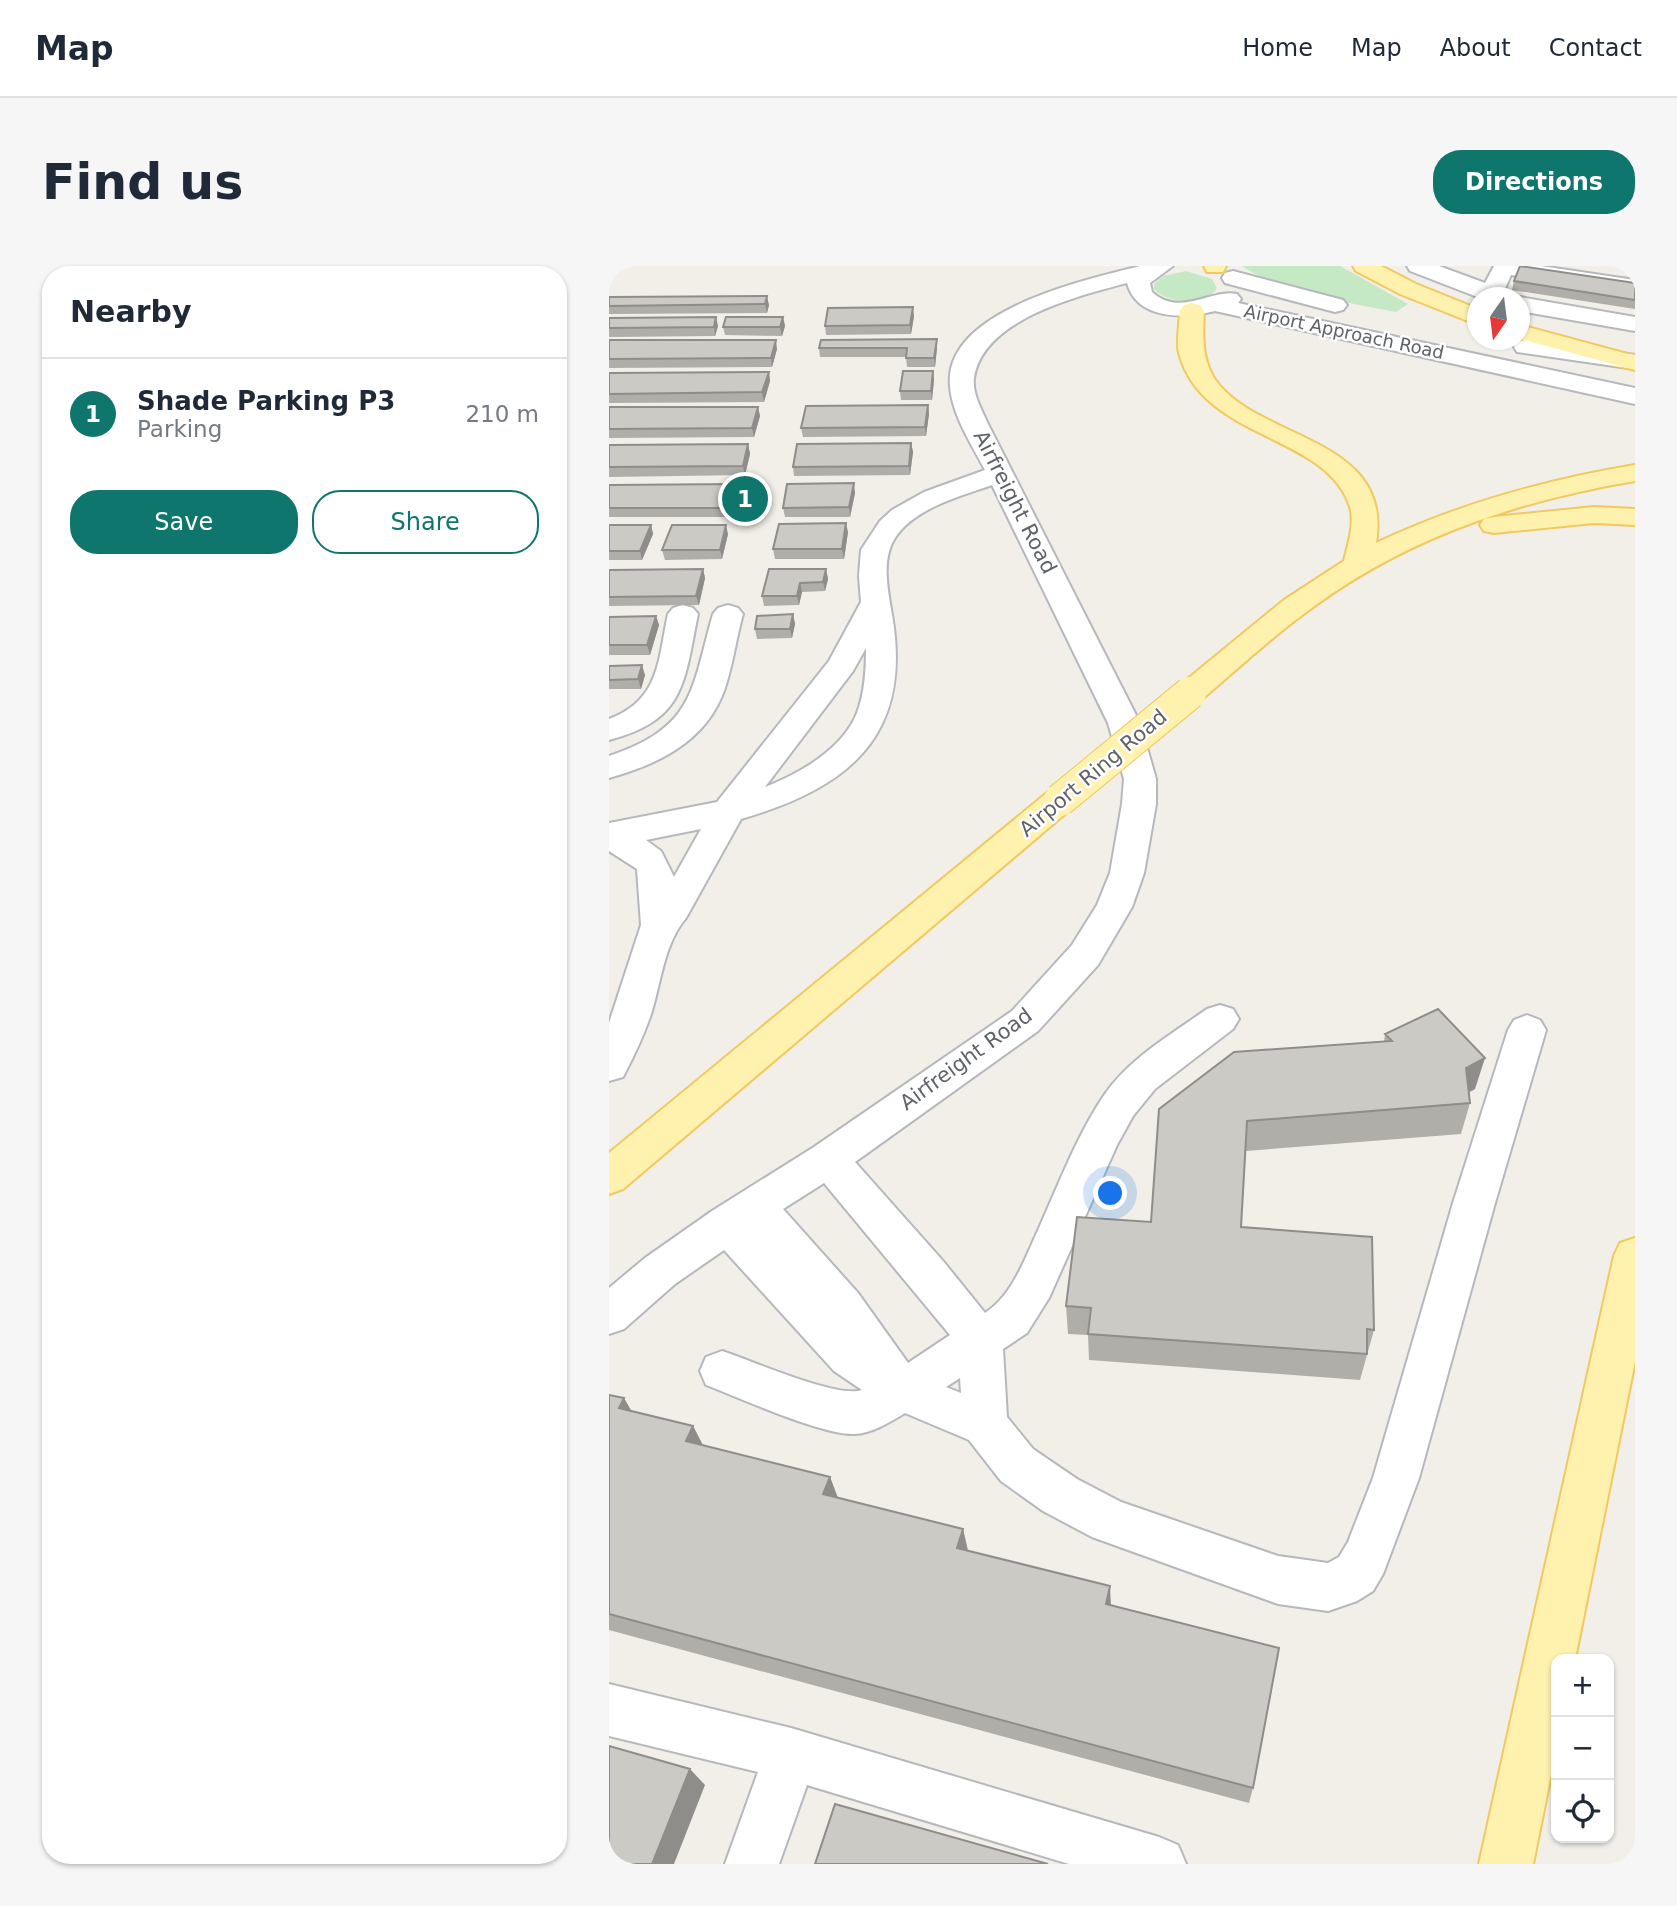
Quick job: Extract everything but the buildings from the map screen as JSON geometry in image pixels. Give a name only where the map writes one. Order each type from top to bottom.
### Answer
[{"type":"main road","points":[[1364,266],[1467,313]]},
{"type":"main road","points":[[1205,307],[1188,327],[1189,352],[1207,383],[1226,403],[1252,421],[1325,458],[1343,472],[1357,489],[1364,518],[1358,565]]},
{"type":"main road","points":[[1530,335],[1634,363]]},
{"type":"main road","name":"Airport Ring Road","points":[[609,1177],[1298,604],[1358,565],[1431,530],[1514,499],[1635,472]]},
{"type":"main road","points":[[1431,530],[1594,514],[1635,517]]},
{"type":"main road","points":[[1506,1864],[1635,1256]]},
{"type":"lane","points":[[1418,266],[1490,287]]},
{"type":"lane","points":[[1461,266],[1494,287]]},
{"type":"lane","points":[[1140,294],[1137,286],[1139,279],[1157,268]]},
{"type":"lane","name":"Airfreight Road","points":[[609,1315],[660,1271],[740,1215],[828,1159],[1025,1021],[1085,955],[1114,907],[1127,873],[1136,831],[1140,779],[1124,723],[999,474],[963,392],[964,363],[988,333],[1003,322],[1073,291],[1157,268]]},
{"type":"lane","points":[[1498,287],[1507,268],[1527,268],[1635,288]]},
{"type":"lane","points":[[1205,307],[1234,295],[1237,288],[1218,269]]},
{"type":"lane","name":"Airport Approach Road","points":[[1218,269],[1361,311]]},
{"type":"lane","name":"Airfreight Road","points":[[1042,303],[1093,295],[1140,294]]},
{"type":"lane","name":"Airport Approach Road","points":[[1140,294],[1161,306],[1205,307],[1635,396]]},
{"type":"lane","points":[[1530,295],[1635,314]]},
{"type":"lane","points":[[1530,307],[1575,321],[1610,327],[1635,325]]},
{"type":"lane","name":"Airport Approach Road","points":[[1452,333],[1467,336]]},
{"type":"lane","name":"Airport Approach Road","points":[[1530,347],[1634,363]]},
{"type":"lane","points":[[609,817],[777,795],[836,761],[857,740],[870,721],[878,695],[881,642],[873,558],[880,539],[911,509],[999,474]]},
{"type":"lane","points":[[659,925],[673,909],[736,802],[842,664],[876,601]]},
{"type":"lane","points":[[609,730],[645,714],[664,695],[683,614]]},
{"type":"lane","points":[[609,767],[661,746],[686,727],[707,694],[728,614]]},
{"type":"lane","points":[[609,836],[736,802]]},
{"type":"lane","points":[[609,836],[644,852],[651,861],[657,874],[659,925],[632,1014],[609,1066]]},
{"type":"lane","points":[[723,1371],[833,1411],[868,1410],[903,1391],[1012,1319],[1024,1305],[1099,1141],[1119,1104],[1141,1079],[1220,1019]]},
{"type":"lane","points":[[740,1215],[850,1357],[903,1391],[985,1425],[1017,1465],[1060,1494],[1109,1521],[1278,1580],[1328,1587],[1356,1574],[1366,1557],[1396,1478],[1474,1203],[1527,1030]]},
{"type":"lane","points":[[828,1159],[928,1274],[980,1340],[985,1425]]},
{"type":"lane","points":[[609,1710],[791,1754],[1159,1864]]},
{"type":"lane","points":[[752,1864],[791,1754]]},
{"type":"green space","points":[[1242,266],[1340,266],[1408,304],[1396,312],[1316,296],[1277,284]]},
{"type":"green space","points":[[1186,271],[1212,279],[1217,288],[1211,294],[1195,301],[1168,298],[1154,289],[1154,284],[1163,276]]},
{"type":"place","name":"Shade Parking P3","points":[[745,499]]}]
